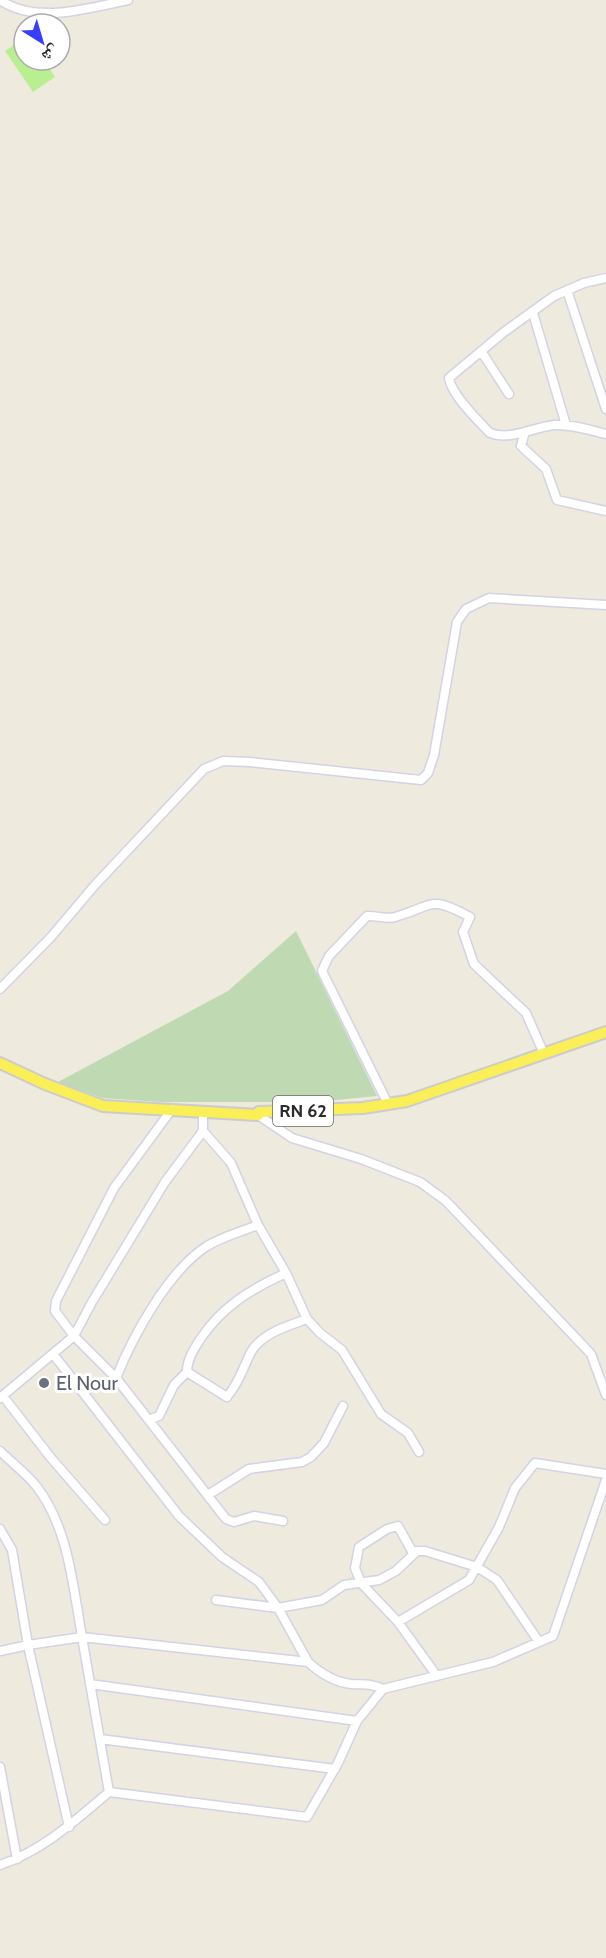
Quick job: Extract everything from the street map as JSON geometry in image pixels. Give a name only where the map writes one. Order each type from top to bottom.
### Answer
[{"type":"main road","name":"RN 62","points":[[0,1063],[45,1084],[103,1106],[158,1112],[172,1109],[258,1115],[259,1112],[363,1108],[388,1104],[452,1087],[606,1032]]},
{"type":"street","points":[[0,0],[13,8],[32,12],[76,10],[128,0]]},
{"type":"street","points":[[606,278],[554,296],[453,373],[450,383],[489,433],[517,435],[566,425],[606,434]]},
{"type":"street","points":[[567,290],[606,410]]},
{"type":"street","points":[[532,313],[566,425]]},
{"type":"street","points":[[481,351],[509,394]]},
{"type":"street","points":[[525,432],[521,446],[546,469],[557,500],[606,512]]},
{"type":"street","points":[[0,989],[51,937],[95,885],[204,769],[223,761],[250,762],[421,780],[428,773],[434,756],[457,622],[466,609],[489,598],[606,605]]},
{"type":"street","points":[[388,1104],[322,971],[329,956],[367,916],[393,918],[431,902],[446,904],[470,917],[463,932],[474,964],[526,1012],[544,1054]]},
{"type":"street","points":[[172,1109],[114,1188],[56,1301],[55,1311],[74,1336],[116,1378],[225,1519],[234,1522],[254,1516],[283,1521]]},
{"type":"street","points":[[105,1520],[2,1397],[74,1336],[92,1302],[165,1182],[203,1131],[204,1112]]},
{"type":"street","points":[[258,1115],[292,1138],[420,1182],[446,1201],[591,1354],[606,1395]]},
{"type":"street","points":[[203,1131],[231,1163],[258,1225],[286,1273],[307,1319],[320,1333],[342,1350],[381,1414],[408,1433],[419,1452]]},
{"type":"street","points":[[116,1378],[138,1333],[192,1257],[209,1245],[258,1225]]},
{"type":"street","points":[[149,1420],[159,1416],[174,1385],[187,1372],[187,1362],[223,1310],[252,1289],[286,1273]]},
{"type":"street","points":[[187,1372],[227,1397],[238,1384],[252,1351],[260,1341],[283,1327],[307,1319]]},
{"type":"street","points":[[53,1354],[179,1516],[222,1557],[259,1582],[278,1608],[308,1662],[322,1675],[350,1684],[371,1683],[383,1689]]},
{"type":"street","points":[[208,1495],[249,1469],[302,1462],[311,1457],[324,1443],[343,1406]]},
{"type":"street","points":[[0,1451],[36,1486],[50,1507],[66,1549],[109,1792]]},
{"type":"street","points":[[398,1622],[461,1587],[477,1567],[499,1527],[515,1488],[535,1463],[606,1474]]},
{"type":"street","points":[[0,1865],[17,1859],[69,1827],[109,1792],[307,1817],[335,1768],[357,1721],[383,1689],[493,1662],[553,1636],[606,1480]]},
{"type":"street","points":[[413,1553],[398,1526],[387,1529],[359,1547],[355,1568],[361,1583],[398,1622],[437,1676]]},
{"type":"street","points":[[0,1529],[12,1550],[28,1645],[69,1827]]},
{"type":"street","points":[[216,1600],[278,1608],[322,1600],[344,1585],[379,1580],[396,1570],[413,1553],[425,1551],[477,1567],[498,1580],[539,1642]]},
{"type":"street","points":[[0,1651],[82,1637],[308,1662]]},
{"type":"street","points":[[90,1684],[357,1721]]},
{"type":"street","points":[[100,1739],[335,1768]]},
{"type":"street","points":[[0,1767],[17,1859]]},
{"type":"green space","points":[[12,46],[12,61],[5,51]]},
{"type":"green space","points":[[19,72],[52,72],[55,77],[33,92]]},
{"type":"green space","points":[[296,931],[377,1096],[315,1102],[161,1102],[102,1098],[58,1082],[228,991]]},
{"type":"place","name":"El Nour","points":[[44,1383]]}]
